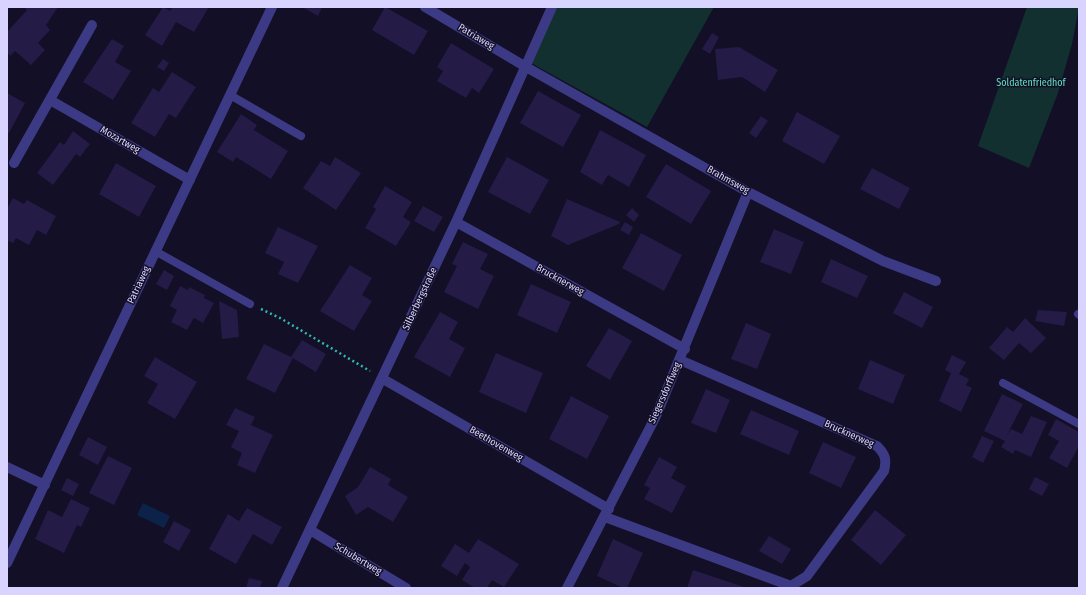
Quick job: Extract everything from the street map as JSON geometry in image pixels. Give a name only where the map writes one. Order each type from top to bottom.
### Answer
[{"type":"street","name":"Patriaweg","points":[[7,563],[272,7]]},
{"type":"street","name":"Patriaweg","points":[[424,7],[526,67]]},
{"type":"street","name":"Silberbergstraße","points":[[282,588],[383,379],[456,222],[552,7]]},
{"type":"street","points":[[14,163],[92,25]]},
{"type":"street","name":"Brahmsweg","points":[[526,67],[748,192],[883,261],[936,281]]},
{"type":"street","name":"Mozartweg","points":[[50,100],[190,180]]},
{"type":"street","name":"Siegersdorffweg","points":[[567,588],[656,416],[685,349],[748,192]]},
{"type":"street","name":"Brucknerweg","points":[[456,222],[685,349]]},
{"type":"street","name":"Brucknerweg","points":[[680,360],[876,446],[884,454],[886,462],[884,472],[807,576],[791,586]]},
{"type":"street","name":"Beethovenweg","points":[[383,379],[607,513],[791,586]]},
{"type":"street","points":[[7,468],[45,484]]},
{"type":"street","name":"Schubertweg","points":[[310,530],[406,588]]},
{"type":"lane","points":[[230,95],[302,136]]},
{"type":"lane","points":[[155,251],[250,304]]},
{"type":"lane","points":[[1003,383],[1079,424]]},
{"type":"path","points":[[250,304],[280,318],[383,379]]},
{"type":"green space","points":[[557,7],[714,7],[647,127],[531,63]]},
{"type":"green space","name":"Soldatenfriedhof","points":[[1027,7],[1079,7],[1072,44],[1058,93],[1029,168],[978,146]]},
{"type":"water","points":[[143,503],[170,516],[164,528],[137,515]]},
{"type":"building","points":[[24,7],[58,7],[46,25],[50,30],[38,43],[45,50],[31,65],[15,51],[10,56],[7,52],[7,32],[27,10]]},
{"type":"building","points":[[163,7],[170,11],[173,7],[209,7],[194,32],[176,22],[162,46],[145,35]]},
{"type":"building","points":[[302,7],[322,7],[318,16]]},
{"type":"building","points":[[385,7],[428,31],[414,55],[372,30]]},
{"type":"building","points":[[712,33],[719,37],[710,54],[702,49]]},
{"type":"building","points":[[112,39],[124,46],[115,62],[131,71],[113,100],[83,82]]},
{"type":"building","points":[[451,43],[494,69],[479,93],[472,88],[466,98],[437,81],[443,71],[437,67]]},
{"type":"building","points":[[739,47],[778,70],[765,92],[742,77],[718,80],[715,49]]},
{"type":"building","points":[[163,59],[169,63],[164,71],[157,67]]},
{"type":"building","points":[[172,72],[196,87],[176,118],[169,114],[155,137],[131,123],[153,88],[159,92]]},
{"type":"building","points":[[538,91],[581,115],[563,147],[520,123]]},
{"type":"building","points":[[7,93],[25,103],[9,133],[7,132]]},
{"type":"building","points":[[797,112],[840,136],[824,164],[782,141]]},
{"type":"building","points":[[241,114],[257,125],[254,130],[288,151],[271,179],[236,157],[233,162],[217,152]]},
{"type":"building","points":[[761,116],[768,121],[756,138],[749,133]]},
{"type":"building","points":[[600,130],[646,155],[629,187],[608,175],[602,185],[580,172]]},
{"type":"building","points":[[73,131],[90,144],[80,157],[76,154],[53,185],[37,173],[60,142],[64,145]]},
{"type":"building","points":[[335,157],[361,173],[336,210],[303,188],[321,161],[330,166]]},
{"type":"building","points":[[507,157],[549,180],[530,214],[488,192]]},
{"type":"building","points":[[116,163],[156,186],[139,217],[99,194]]},
{"type":"building","points":[[666,164],[711,191],[691,224],[646,197]]},
{"type":"building","points":[[872,168],[910,188],[899,209],[860,189]]},
{"type":"building","points":[[385,186],[412,202],[403,217],[411,222],[396,246],[365,228],[376,209],[373,207]]},
{"type":"building","points":[[13,198],[24,204],[27,200],[56,216],[46,235],[37,230],[29,245],[16,238],[13,243],[7,240],[7,209]]},
{"type":"building","points":[[567,199],[620,222],[619,224],[568,245],[551,236]]},
{"type":"building","points":[[423,206],[443,217],[434,232],[414,221]]},
{"type":"building","points":[[632,208],[639,215],[634,222],[626,215]]},
{"type":"building","points":[[625,222],[633,227],[629,235],[620,230]]},
{"type":"building","points":[[278,227],[318,246],[298,283],[278,274],[284,262],[265,253]]},
{"type":"building","points":[[774,229],[804,242],[791,274],[760,262]]},
{"type":"building","points":[[641,233],[682,255],[664,291],[622,268]]},
{"type":"building","points":[[463,242],[488,254],[480,269],[494,276],[478,309],[444,292],[457,266],[452,264]]},
{"type":"building","points":[[831,259],[868,276],[857,298],[821,282]]},
{"type":"building","points":[[350,265],[372,278],[362,295],[372,301],[354,331],[320,311]]},
{"type":"building","points":[[164,270],[174,276],[167,290],[156,284]]},
{"type":"building","points":[[531,284],[571,302],[557,333],[517,315]]},
{"type":"building","points":[[180,286],[188,290],[189,287],[205,295],[204,298],[214,303],[203,323],[194,318],[187,330],[171,322],[177,310],[170,306]]},
{"type":"building","points":[[904,292],[933,307],[922,328],[893,313]]},
{"type":"building","points":[[219,301],[237,310],[239,337],[222,339]]},
{"type":"building","points":[[1038,310],[1067,312],[1064,326],[1035,321]]},
{"type":"building","points":[[440,312],[458,322],[449,339],[465,348],[450,377],[414,357]]},
{"type":"building","points":[[1025,318],[1046,338],[1031,353],[1019,343],[1004,360],[989,348],[1007,327],[1013,332]]},
{"type":"building","points":[[746,323],[771,334],[757,369],[731,359]]},
{"type":"building","points":[[609,328],[632,341],[610,380],[586,366]]},
{"type":"building","points":[[302,340],[326,354],[316,372],[291,357]]},
{"type":"building","points":[[264,344],[293,358],[275,393],[246,379]]},
{"type":"building","points":[[496,353],[543,373],[526,413],[479,392]]},
{"type":"building","points":[[952,355],[966,362],[959,374],[969,379],[966,385],[972,388],[961,412],[939,401],[951,373],[945,370]]},
{"type":"building","points":[[155,357],[197,382],[175,419],[147,403],[158,384],[144,376]]},
{"type":"building","points":[[870,360],[905,375],[893,404],[858,389]]},
{"type":"building","points":[[706,389],[730,400],[716,433],[691,423]]},
{"type":"building","points":[[1002,394],[1023,404],[1007,435],[1011,429],[1022,434],[1031,416],[1047,422],[1031,457],[1015,450],[1013,454],[1001,447],[1005,441],[984,431]]},
{"type":"building","points":[[571,396],[609,416],[587,459],[549,439]]},
{"type":"building","points":[[235,408],[255,417],[251,425],[273,435],[255,473],[237,465],[242,453],[231,447],[239,431],[226,425]]},
{"type":"building","points":[[751,410],[799,431],[789,455],[740,434]]},
{"type":"building","points":[[1056,419],[1079,432],[1079,446],[1067,468],[1049,458],[1059,441],[1048,435]]},
{"type":"building","points":[[982,436],[994,441],[983,463],[972,457]]},
{"type":"building","points":[[88,437],[107,447],[98,465],[79,455]]},
{"type":"building","points":[[823,442],[856,457],[841,488],[809,473]]},
{"type":"building","points":[[108,456],[132,468],[114,505],[89,493]]},
{"type":"building","points":[[659,457],[677,467],[671,478],[686,486],[672,513],[644,499],[650,488],[644,485]]},
{"type":"building","points":[[370,467],[391,479],[388,485],[408,497],[393,522],[368,507],[356,515],[345,496],[358,487]]},
{"type":"building","points":[[1035,477],[1049,484],[1042,496],[1029,489]]},
{"type":"building","points":[[67,478],[79,484],[73,496],[61,490]]},
{"type":"building","points":[[71,499],[90,508],[81,527],[77,525],[64,553],[35,539],[48,510],[62,517]]},
{"type":"building","points":[[247,508],[282,527],[272,545],[253,534],[236,564],[209,549],[228,514],[239,521]]},
{"type":"building","points":[[875,510],[906,535],[881,565],[851,540]]},
{"type":"building","points":[[174,521],[191,530],[179,551],[163,542]]},
{"type":"building","points":[[769,536],[791,549],[782,564],[759,551]]},
{"type":"building","points":[[478,539],[519,564],[504,587],[492,580],[487,588],[475,588],[462,580],[470,567],[465,563],[457,576],[441,566],[455,544],[469,553]]},
{"type":"building","points":[[613,539],[643,553],[627,588],[623,588],[597,576]]},
{"type":"building","points":[[693,570],[744,587],[744,588],[687,588]]},
{"type":"building","points":[[249,578],[262,581],[260,588],[246,588]]}]
